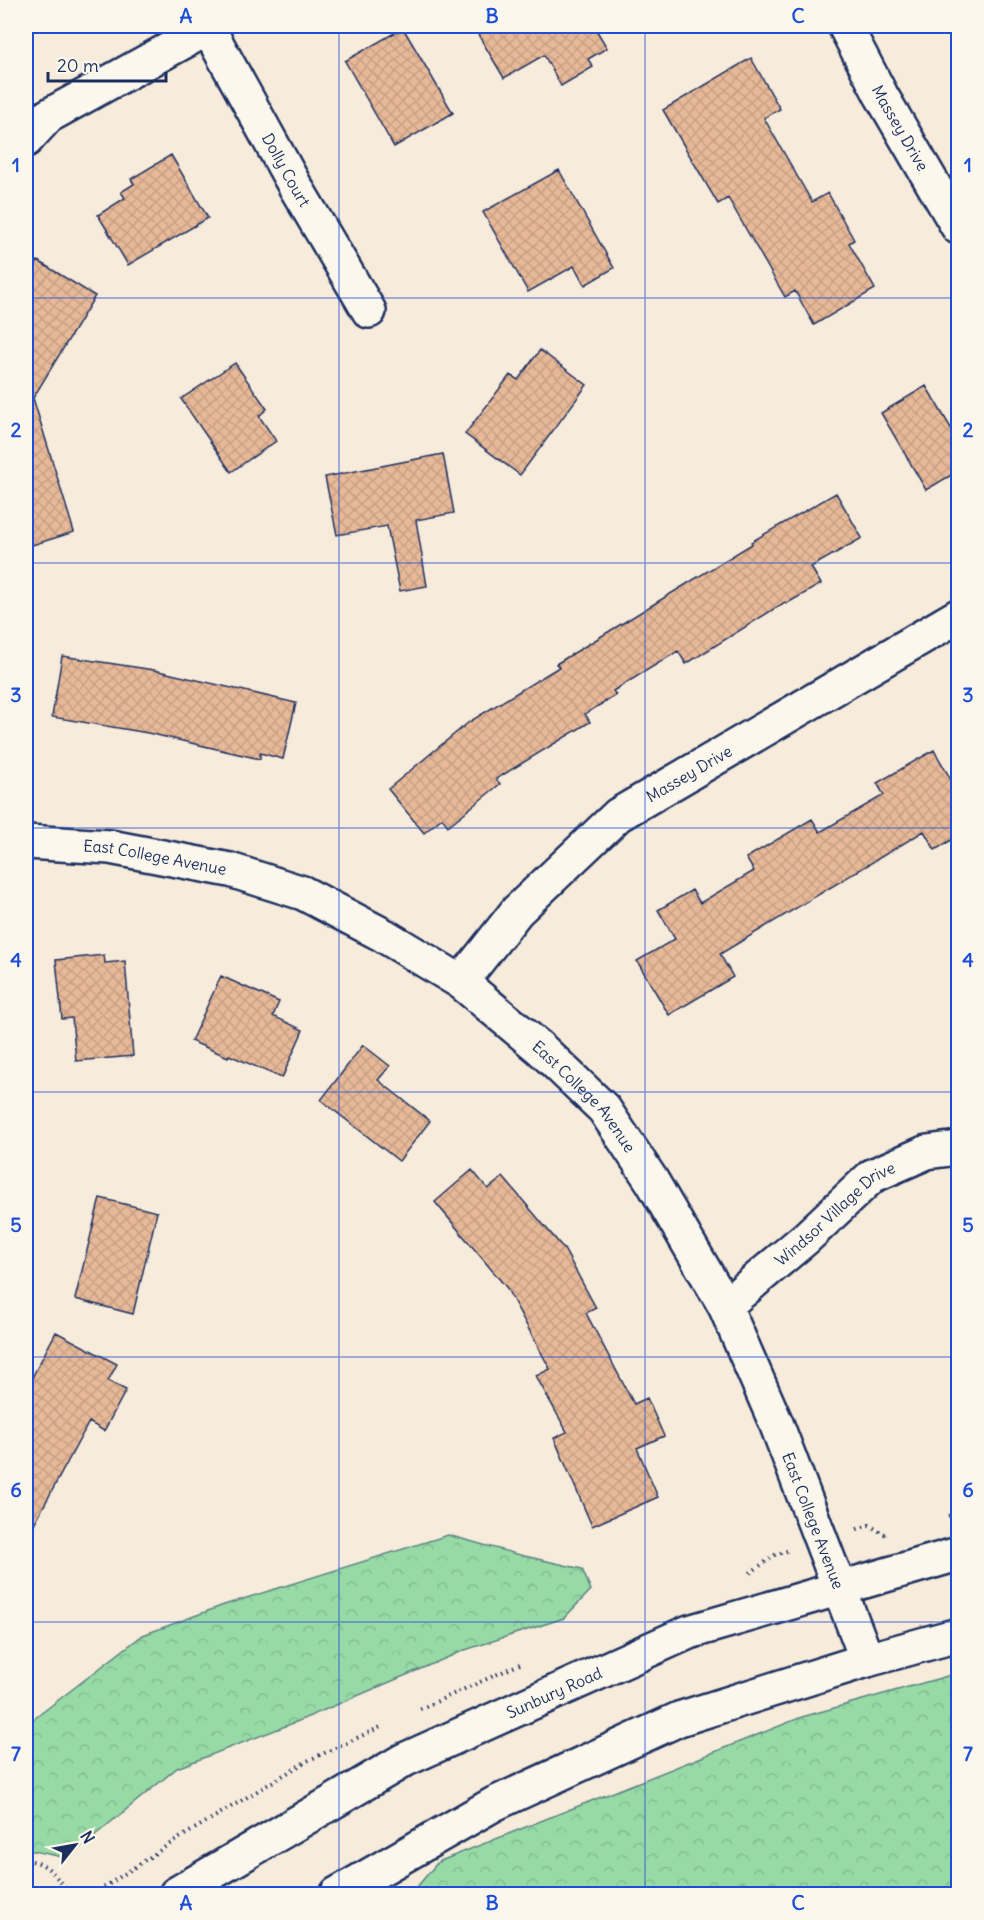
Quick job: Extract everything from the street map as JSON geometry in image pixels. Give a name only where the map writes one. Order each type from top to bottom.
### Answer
[{"type":"street","name":"Massey Drive","points":[[845,26],[881,95],[958,227]]},
{"type":"street","points":[[26,140],[48,116],[210,27]]},
{"type":"street","name":"Dolly Court","points":[[210,27],[296,186],[369,311]]},
{"type":"street","name":"Massey Drive","points":[[461,982],[517,911],[618,815],[958,616]]},
{"type":"street","name":"East College Avenue","points":[[26,842],[110,847],[230,870],[303,893],[383,935],[461,982],[541,1049],[604,1109],[652,1180],[725,1306],[776,1423],[867,1659]]},
{"type":"street","name":"Windsor Village Drive","points":[[725,1306],[806,1238],[873,1176],[927,1152],[958,1148]]},
{"type":"street","name":"Sunbury Road","points":[[176,1894],[404,1760],[689,1632],[958,1554]]},
{"type":"street","points":[[337,1894],[494,1804],[679,1719],[867,1659],[958,1635]]},
{"type":"path","points":[[937,1519],[958,1513]]},
{"type":"path","points":[[869,1525],[884,1534],[895,1531]]},
{"type":"path","points":[[26,1860],[36,1861],[52,1870],[64,1887]]},
{"type":"green space","points":[[448,1535],[582,1569],[591,1590],[564,1618],[465,1650],[296,1722],[177,1768],[67,1858],[26,1851],[26,1725],[143,1635],[224,1605]]},
{"type":"green space","points":[[958,1673],[958,1894],[411,1894],[438,1862],[802,1717]]},
{"type":"building","points":[[473,26],[594,26],[607,48],[588,59],[593,67],[561,86],[544,55],[504,78]]},
{"type":"building","points":[[403,28],[453,113],[394,147],[345,61]]},
{"type":"building","points":[[751,58],[780,109],[764,118],[812,202],[828,193],[854,240],[849,243],[875,289],[814,325],[795,291],[785,297],[728,198],[718,204],[663,110]]},
{"type":"building","points":[[171,155],[208,218],[128,265],[98,215],[125,198],[121,192],[134,184],[131,179]]},
{"type":"building","points":[[559,170],[614,268],[585,285],[574,266],[528,292],[483,212]]},
{"type":"building","points":[[38,261],[95,296],[33,398],[74,532],[26,547],[26,282]]},
{"type":"building","points":[[540,350],[587,385],[520,475],[465,434],[510,375],[518,380]]},
{"type":"building","points":[[235,363],[267,409],[259,416],[276,441],[231,472],[181,399]]},
{"type":"building","points":[[926,386],[958,440],[958,471],[926,490],[881,413]]},
{"type":"building","points":[[443,454],[454,513],[416,520],[427,586],[400,591],[387,526],[337,535],[325,477]]},
{"type":"building","points":[[836,493],[862,538],[811,567],[821,584],[786,604],[785,602],[686,664],[678,651],[613,691],[616,695],[585,714],[590,722],[496,779],[500,784],[448,826],[442,818],[424,833],[388,789],[469,722],[559,667],[556,664],[752,544],[751,542]]},
{"type":"building","points":[[62,656],[154,670],[296,703],[283,759],[260,753],[260,759],[148,733],[52,717]]},
{"type":"building","points":[[934,750],[958,792],[958,836],[935,850],[924,831],[720,954],[733,977],[669,1015],[637,961],[675,939],[658,910],[692,890],[700,903],[754,871],[746,858],[812,819],[820,832],[884,795],[877,783]]},
{"type":"building","points":[[104,955],[105,963],[125,961],[133,1056],[76,1061],[72,1018],[62,1019],[56,960]]},
{"type":"building","points":[[221,976],[279,1002],[273,1016],[303,1030],[282,1078],[191,1041]]},
{"type":"building","points":[[363,1045],[390,1066],[378,1080],[430,1121],[399,1161],[321,1100]]},
{"type":"building","points":[[472,1170],[488,1189],[503,1177],[564,1249],[596,1308],[586,1313],[634,1404],[647,1398],[664,1436],[637,1448],[658,1497],[592,1526],[554,1438],[567,1432],[536,1376],[550,1369],[506,1287],[435,1202]]},
{"type":"building","points":[[100,1198],[157,1212],[133,1314],[75,1299]]},
{"type":"building","points":[[56,1332],[117,1364],[108,1381],[126,1390],[104,1431],[89,1422],[26,1539],[26,1389]]}]
